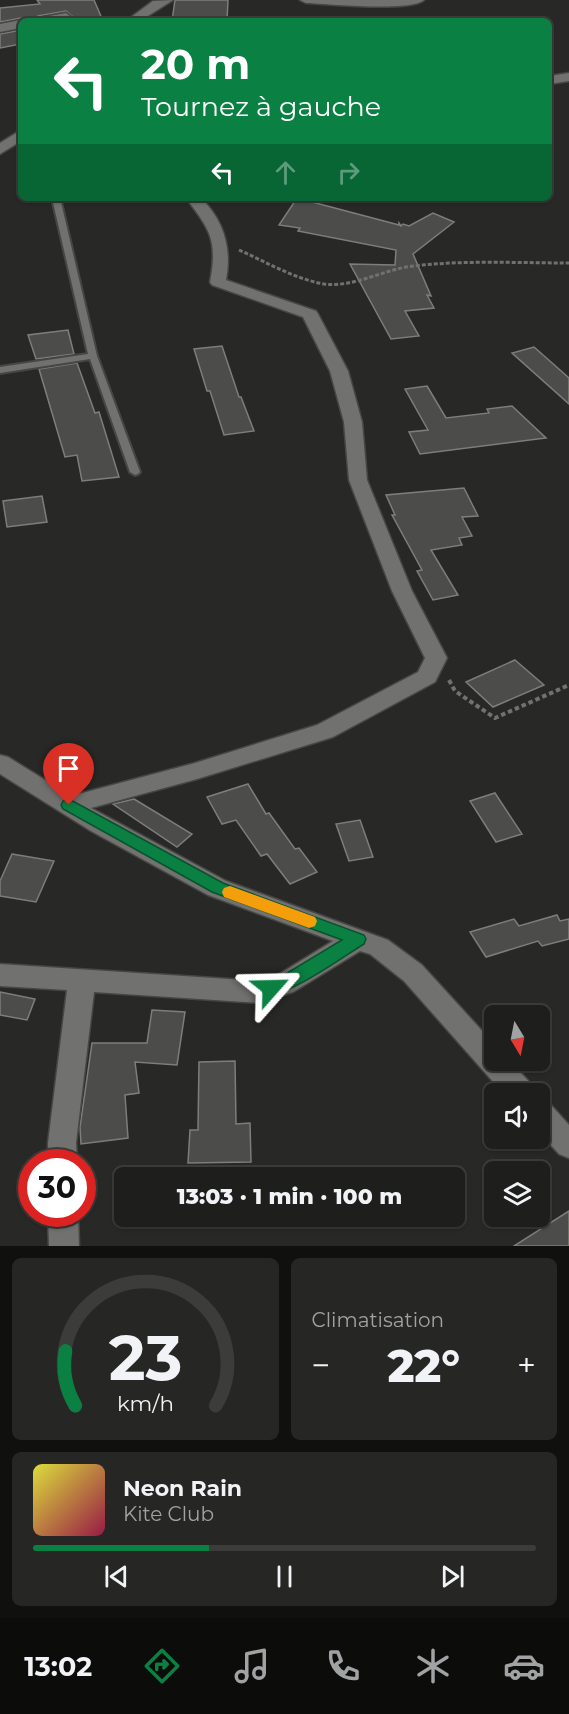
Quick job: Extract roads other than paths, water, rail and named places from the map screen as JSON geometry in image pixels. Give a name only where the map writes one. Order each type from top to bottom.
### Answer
[{"type":"street","points":[[136,18],[157,3],[167,0]]},
{"type":"street","points":[[306,0],[378,3],[418,0]]},
{"type":"street","points":[[0,28],[18,25]]},
{"type":"street","points":[[552,80],[569,77]]},
{"type":"street","points":[[0,140],[18,137]]},
{"type":"street","points":[[0,150],[18,137]]},
{"type":"street","points":[[69,805],[197,771],[325,731],[427,677],[436,658],[402,591],[358,480],[354,422],[339,370],[309,314],[218,282],[220,242],[206,209],[197,201]]},
{"type":"street","points":[[0,763],[69,805],[217,888],[379,946],[413,973],[512,1083]]},
{"type":"street","points":[[0,975],[258,992],[284,984],[358,939]]},
{"type":"street","points":[[62,1149],[82,980]]},
{"type":"street","points":[[550,1124],[569,1145]]},
{"type":"street","points":[[63,1227],[64,1246]]},
{"type":"lane","points":[[57,201],[93,356],[135,472]]},
{"type":"lane","points":[[0,370],[93,356]]}]
